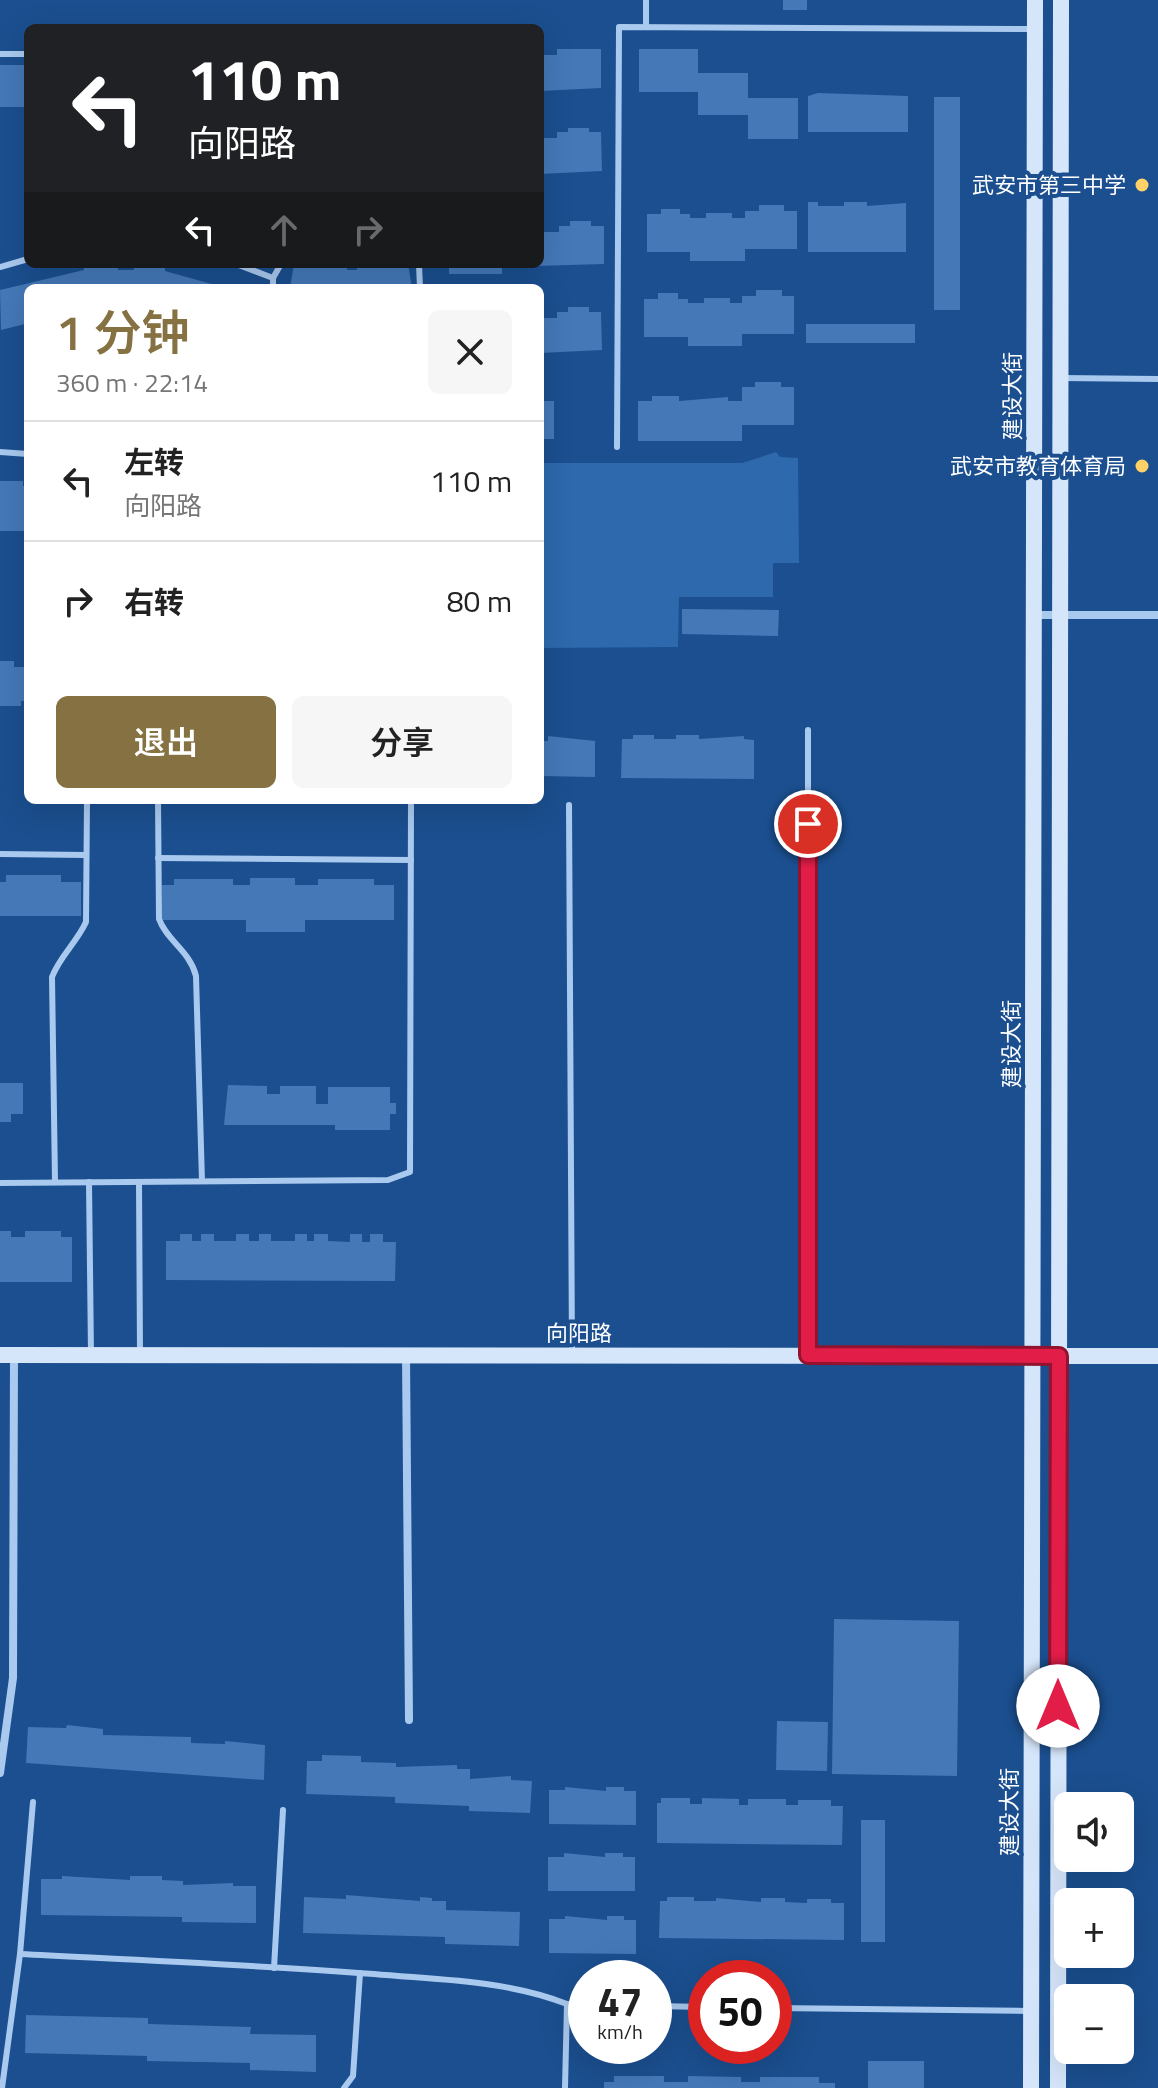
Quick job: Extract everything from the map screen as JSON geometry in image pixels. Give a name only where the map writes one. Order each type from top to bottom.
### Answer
[{"type":"main road","name":"建设大街","points":[[1031,2088],[1035,0]]},
{"type":"main road","points":[[1058,2088],[1061,0]]},
{"type":"main road","name":"向阳路","points":[[7,1355],[1158,1356]]},
{"type":"street","points":[[1034,615],[1158,615]]},
{"type":"street","points":[[0,1773],[13,1678],[7,1355]]},
{"type":"street","points":[[406,1355],[409,1720]]},
{"type":"lane","points":[[646,0],[646,27]]},
{"type":"lane","points":[[617,447],[619,27],[1035,29]]},
{"type":"lane","points":[[0,54],[24,54]]},
{"type":"lane","points":[[0,267],[24,260]]},
{"type":"lane","points":[[247,268],[273,278]]},
{"type":"lane","points":[[273,284],[279,268]]},
{"type":"lane","points":[[1061,378],[1158,379]]},
{"type":"lane","points":[[0,452],[24,454]]},
{"type":"lane","points":[[808,730],[808,1355]]},
{"type":"lane","points":[[55,1182],[52,977],[58,960],[86,922],[87,804]]},
{"type":"lane","points":[[158,804],[159,919],[164,931],[192,961],[196,976],[202,1181]]},
{"type":"lane","points":[[0,1183],[388,1180],[410,1172],[411,804]]},
{"type":"lane","points":[[569,805],[572,1355]]},
{"type":"lane","points":[[0,854],[86,855]]},
{"type":"lane","points":[[158,858],[411,860]]},
{"type":"lane","points":[[89,1182],[91,1355]]},
{"type":"lane","points":[[139,1182],[140,1355]]},
{"type":"lane","points":[[2,2088],[20,1954],[33,1802]]},
{"type":"lane","points":[[274,1968],[283,1810]]},
{"type":"lane","points":[[20,1954],[360,1973],[500,1984],[532,1991],[567,2004],[565,2088]]},
{"type":"lane","points":[[344,2088],[353,2076],[360,1973]]},
{"type":"lane","points":[[792,2008],[1031,2011]]},
{"type":"shaded area","points":[[776,452],[780,457],[798,458],[799,563],[773,563],[773,597],[679,597],[678,647],[544,648],[544,463],[742,463]]},
{"type":"building","points":[[783,0],[807,0],[807,10],[783,10]]},
{"type":"building","points":[[557,49],[601,49],[601,88],[544,91],[544,55],[557,55]]},
{"type":"building","points":[[639,49],[698,49],[698,73],[748,73],[748,98],[798,98],[798,139],[748,139],[748,115],[698,115],[698,92],[639,92]]},
{"type":"building","points":[[0,65],[24,65],[24,107],[0,107]]},
{"type":"building","points":[[818,93],[908,96],[908,132],[808,132],[808,96]]},
{"type":"building","points":[[934,97],[960,97],[960,310],[934,310]]},
{"type":"building","points":[[568,128],[589,128],[589,132],[601,132],[602,171],[544,174],[544,138],[557,138],[557,132],[568,132]]},
{"type":"building","points":[[808,202],[818,202],[818,206],[844,206],[844,202],[867,202],[867,206],[906,203],[906,252],[808,252]]},
{"type":"building","points":[[759,205],[784,205],[784,211],[797,211],[797,249],[745,249],[745,261],[690,261],[690,252],[647,252],[647,214],[661,214],[661,209],[680,209],[680,214],[690,214],[690,218],[706,218],[706,213],[732,213],[732,218],[745,218],[745,211],[759,211]]},
{"type":"building","points":[[570,221],[591,221],[591,226],[604,226],[604,264],[544,266],[544,232],[559,232],[559,226],[570,226]]},
{"type":"building","points":[[165,268],[165,271],[212,284],[25,284],[84,270]]},
{"type":"building","points":[[293,268],[409,268],[411,284],[291,284]]},
{"type":"building","points":[[449,268],[502,268],[502,274],[449,274]]},
{"type":"building","points":[[24,284],[24,324],[1,330],[0,290]]},
{"type":"building","points":[[756,290],[782,290],[782,296],[794,296],[794,334],[742,334],[742,346],[688,346],[688,337],[644,337],[644,299],[658,299],[658,293],[678,293],[678,299],[688,299],[688,303],[704,303],[704,298],[730,298],[730,303],[742,303],[742,296],[756,296]]},
{"type":"building","points":[[568,307],[589,307],[589,312],[601,312],[602,350],[544,353],[544,318],[557,318],[557,312],[568,312]]},
{"type":"building","points":[[806,324],[915,324],[915,343],[806,343]]},
{"type":"building","points":[[755,382],[781,382],[781,387],[794,387],[794,425],[742,425],[742,441],[638,441],[638,401],[652,401],[652,396],[679,396],[679,401],[728,397],[728,401],[742,401],[742,387],[755,387]]},
{"type":"building","points":[[544,401],[554,401],[554,439],[544,439]]},
{"type":"building","points":[[0,481],[23,481],[24,531],[0,531]]},
{"type":"building","points":[[682,609],[779,610],[778,636],[682,634]]},
{"type":"building","points":[[0,661],[14,661],[14,667],[24,667],[24,701],[21,701],[21,706],[0,706]]},
{"type":"building","points":[[633,735],[654,735],[654,739],[676,739],[676,735],[699,735],[699,739],[744,736],[744,739],[754,740],[754,779],[621,778],[622,739],[633,739]]},
{"type":"building","points":[[548,736],[595,741],[595,777],[544,776],[544,741],[548,741]]},
{"type":"building","points":[[6,875],[61,875],[61,882],[81,882],[81,916],[0,916],[0,882],[6,882]]},
{"type":"building","points":[[250,878],[295,878],[295,885],[318,885],[318,879],[374,879],[374,885],[394,885],[394,920],[305,920],[305,932],[246,932],[246,920],[162,920],[162,885],[174,885],[174,879],[233,879],[233,885],[250,885]]},
{"type":"building","points":[[0,1083],[23,1083],[23,1114],[11,1114],[11,1122],[0,1122]]},
{"type":"building","points":[[228,1085],[267,1086],[267,1094],[280,1094],[280,1086],[316,1086],[316,1104],[328,1104],[328,1087],[390,1087],[390,1103],[396,1103],[396,1114],[390,1114],[390,1130],[335,1130],[335,1125],[224,1125]]},
{"type":"building","points":[[0,1231],[11,1231],[11,1237],[25,1237],[25,1231],[61,1231],[61,1237],[72,1237],[72,1282],[0,1282]]},
{"type":"building","points":[[180,1234],[192,1234],[192,1241],[201,1241],[201,1234],[214,1234],[214,1241],[236,1241],[236,1234],[249,1234],[249,1241],[259,1241],[259,1234],[271,1234],[271,1241],[295,1241],[295,1234],[307,1234],[307,1241],[314,1241],[314,1234],[328,1234],[328,1241],[350,1242],[350,1234],[362,1234],[362,1242],[370,1242],[370,1234],[383,1234],[383,1242],[396,1242],[395,1281],[166,1280],[166,1241],[180,1241]]},
{"type":"building","points":[[834,1619],[959,1621],[957,1776],[832,1774]]},
{"type":"building","points":[[777,1721],[828,1722],[827,1771],[776,1770]]},
{"type":"building","points":[[67,1725],[103,1729],[103,1735],[191,1737],[191,1743],[225,1744],[225,1741],[265,1745],[264,1780],[26,1763],[28,1727],[66,1728]]},
{"type":"building","points":[[322,1755],[361,1756],[361,1762],[396,1763],[396,1767],[457,1765],[457,1769],[470,1769],[470,1779],[511,1776],[511,1780],[532,1781],[530,1813],[469,1811],[469,1806],[395,1803],[395,1797],[306,1794],[307,1761],[322,1761]]},
{"type":"building","points":[[565,1787],[606,1791],[606,1787],[624,1787],[624,1791],[636,1791],[636,1825],[549,1824],[549,1790],[565,1790]]},
{"type":"building","points":[[661,1798],[690,1798],[690,1804],[702,1804],[702,1798],[739,1799],[739,1805],[748,1805],[748,1799],[786,1799],[786,1805],[798,1805],[798,1800],[831,1800],[831,1806],[843,1806],[842,1845],[657,1843],[657,1803],[661,1803]]},
{"type":"building","points":[[861,1820],[885,1820],[885,1942],[861,1942]]},
{"type":"building","points":[[564,1853],[605,1857],[605,1853],[623,1853],[623,1857],[635,1857],[635,1891],[548,1891],[548,1857],[564,1857]]},
{"type":"building","points":[[62,1876],[130,1880],[130,1876],[162,1876],[162,1880],[183,1881],[183,1885],[233,1883],[233,1886],[256,1886],[256,1923],[182,1922],[182,1917],[41,1915],[41,1879],[62,1879]]},
{"type":"building","points":[[346,1895],[420,1901],[420,1897],[432,1898],[432,1901],[446,1901],[446,1910],[520,1912],[519,1946],[445,1944],[445,1937],[303,1933],[304,1897],[346,1899]]},
{"type":"building","points":[[667,1897],[694,1897],[694,1901],[716,1901],[716,1898],[761,1902],[761,1898],[785,1898],[785,1902],[807,1903],[807,1899],[831,1899],[831,1903],[844,1903],[844,1940],[659,1938],[660,1901],[667,1901]]},
{"type":"building","points":[[565,1916],[607,1920],[607,1916],[624,1916],[624,1920],[636,1920],[636,1954],[549,1953],[549,1919],[565,1919]]},
{"type":"building","points":[[26,2015],[148,2018],[148,2024],[251,2027],[250,2034],[316,2035],[316,2072],[250,2070],[250,2063],[147,2061],[147,2056],[25,2053]]},
{"type":"building","points":[[868,2061],[924,2061],[924,2088],[868,2088]]},
{"type":"building","points":[[614,2076],[664,2076],[664,2082],[688,2082],[688,2076],[741,2077],[741,2082],[760,2082],[760,2077],[819,2077],[819,2083],[835,2083],[835,2088],[604,2088],[604,2082],[614,2082]]},
{"type":"place","name":"武安市第三中学","points":[[1142,185]]},
{"type":"place","name":"武安市教育体育局","points":[[1142,466]]},
{"type":"route","points":[[808,824],[808,1355],[1059,1356],[1058,1706]]}]
